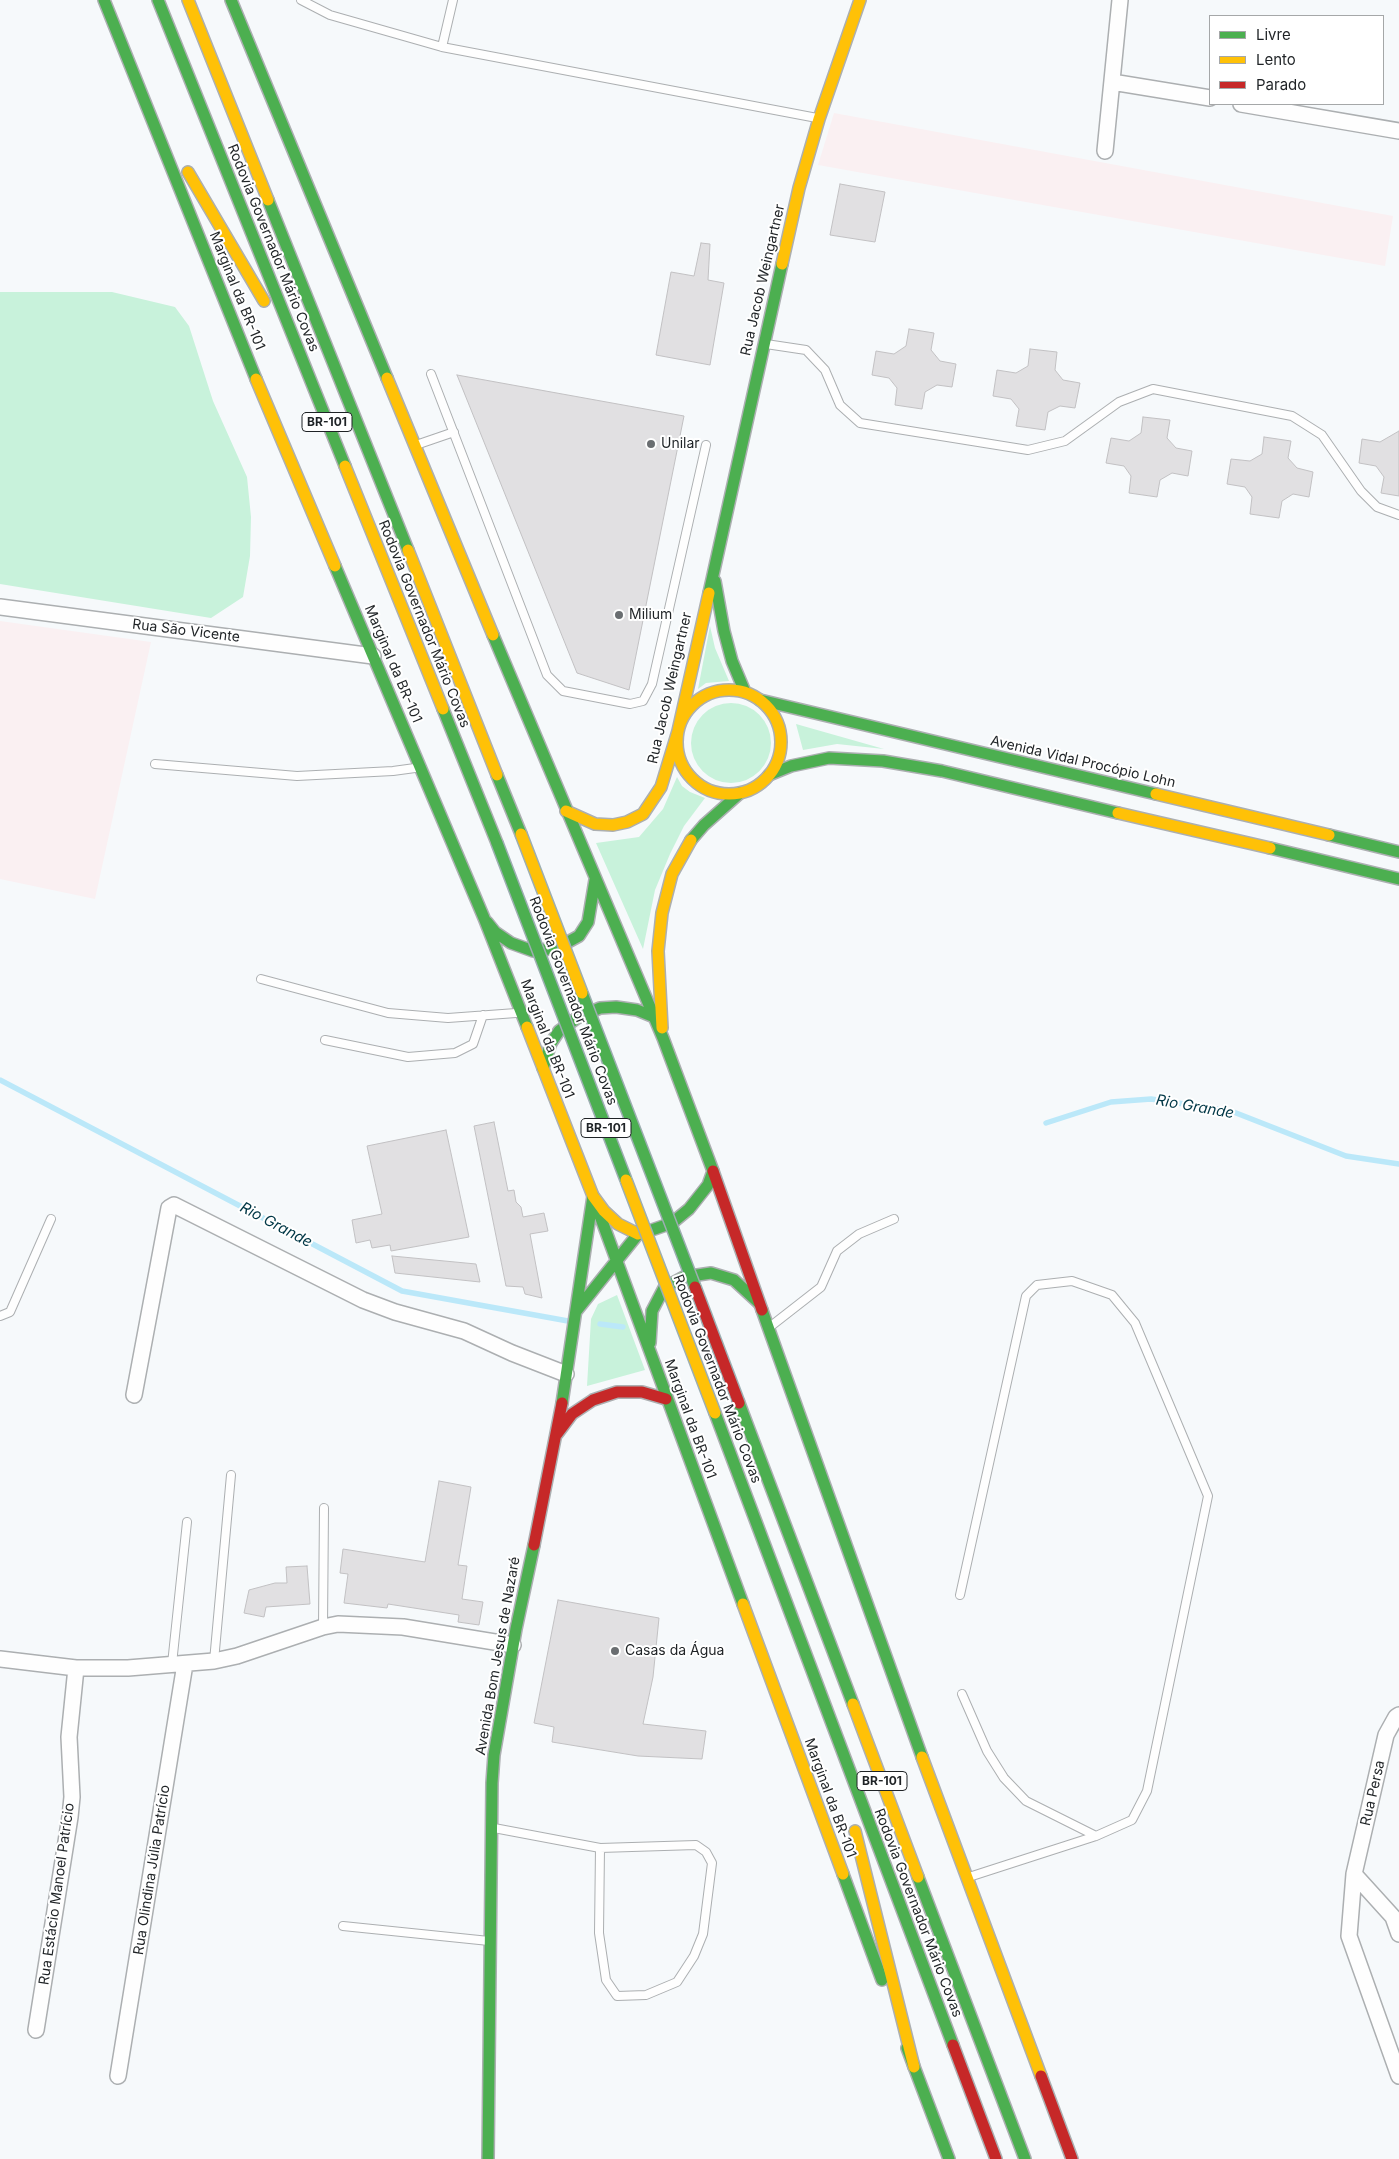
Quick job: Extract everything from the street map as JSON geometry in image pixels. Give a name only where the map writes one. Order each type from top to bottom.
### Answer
[{"type":"main road","name":"Marginal da BR-101","points":[[104,0],[259,386],[484,918],[543,1068],[593,1196],[666,1399],[949,2159]]},
{"type":"main road","name":"Rodovia Governador Mário Covas","points":[[158,0],[496,843],[715,1413],[823,1704],[996,2159]]},
{"type":"main road","name":"Rodovia Governador Mário Covas","points":[[188,0],[522,834],[1025,2159]]},
{"type":"main road","points":[[231,0],[566,811],[663,1038],[770,1327],[841,1534],[1072,2159]]},
{"type":"main road","name":"Rua Jacob Weingartner","points":[[566,811],[596,824],[613,825],[627,822],[643,814],[661,787],[678,731],[799,188],[818,119],[860,0]]},
{"type":"main road","points":[[143,95],[311,382]]},
{"type":"main road","name":"Rua Jacob Weingartner","points":[[713,571],[724,631],[735,668],[745,692]]},
{"type":"main road","points":[[740,793],[723,794],[706,789],[692,779],[682,765],[677,749],[678,731],[684,715],[696,702],[710,693],[728,690],[745,692],[760,700],[772,712],[779,727],[781,744],[778,760],[770,775]]},
{"type":"main road","name":"Avenida Vidal Procópio Lohn","points":[[760,700],[1399,852]]},
{"type":"main road","points":[[663,1038],[658,951],[662,913],[672,874],[686,846],[704,825],[740,793],[756,786],[770,775],[790,766],[829,758],[883,761],[942,771],[1399,879]]},
{"type":"main road","points":[[484,918],[496,932],[511,943],[533,951],[556,948],[579,936],[588,922],[596,880]]},
{"type":"main road","points":[[543,1068],[551,1043],[559,1031],[577,1018],[600,1008],[616,1007],[637,1010],[654,1017]]},
{"type":"main road","points":[[593,1196],[604,1211],[618,1224],[638,1234],[657,1230],[672,1223],[689,1209],[708,1185],[713,1170]]},
{"type":"main road","name":"Avenida Bom Jesus de Nazaré","points":[[488,2159],[494,1755],[513,1645],[556,1434],[593,1196]]},
{"type":"main road","name":"Avenida Bom Jesus de Nazaré","points":[[575,1313],[590,1292],[617,1263],[638,1234]]},
{"type":"main road","points":[[652,1358],[650,1332],[652,1311],[664,1288],[684,1277],[711,1273],[734,1280],[762,1306]]},
{"type":"main road","points":[[556,1434],[572,1414],[593,1400],[617,1392],[642,1392],[666,1399]]},
{"type":"main road","points":[[823,1704],[845,1790]]},
{"type":"main road","points":[[852,1818],[914,2067]]},
{"type":"street","points":[[1105,151],[1120,0]]},
{"type":"street","points":[[1112,82],[1209,98]]},
{"type":"street","points":[[1247,105],[1399,131]]},
{"type":"street","name":"Rua São Vicente","points":[[0,607],[373,656]]},
{"type":"street","points":[[134,1396],[169,1208],[174,1205],[363,1300],[404,1315],[464,1330],[512,1353],[566,1374]]},
{"type":"street","points":[[0,1659],[76,1668],[128,1668],[214,1661],[237,1656],[322,1627],[338,1624],[403,1627],[513,1645]]},
{"type":"street","name":"Rua Olindina Júlia Patrício","points":[[118,2076],[178,1664]]},
{"type":"street","name":"Rua Estácio Manoel Patrício","points":[[36,2030],[70,1817],[72,1797],[69,1744],[76,1668]]},
{"type":"street","name":"Rua Persa","points":[[1399,1715],[1386,1735],[1354,1874],[1349,1936],[1399,2076]]},
{"type":"street","points":[[1354,1874],[1393,1917],[1399,1934]]},
{"type":"lane","points":[[301,0],[330,15],[442,47],[818,119]]},
{"type":"lane","points":[[442,47],[453,0]]},
{"type":"lane","points":[[764,344],[806,350],[825,370],[840,405],[860,423],[1028,450],[1065,440],[1118,402],[1152,389],[1292,416],[1322,435],[1361,491],[1377,507],[1399,515]]},
{"type":"lane","points":[[431,374],[547,675],[563,691],[630,704],[643,701],[652,684],[706,444]]},
{"type":"lane","points":[[415,446],[454,432]]},
{"type":"lane","points":[[155,764],[297,776],[393,771],[420,767]]},
{"type":"lane","points":[[261,979],[388,1013],[448,1018],[521,1013]]},
{"type":"lane","points":[[325,1040],[408,1057],[455,1053],[473,1044],[483,1015]]},
{"type":"lane","points":[[0,1316],[10,1312],[51,1219]]},
{"type":"lane","points":[[770,1327],[821,1287],[837,1250],[859,1234],[894,1220]]},
{"type":"lane","points":[[960,1595],[1026,1296],[1037,1285],[1072,1281],[1112,1295],[1135,1324],[1208,1496],[1147,1791],[1132,1820],[1096,1836],[967,1878]]},
{"type":"lane","points":[[214,1661],[231,1475]]},
{"type":"lane","points":[[322,1627],[324,1508]]},
{"type":"lane","points":[[178,1664],[188,1522]]},
{"type":"lane","points":[[962,1694],[987,1751],[1004,1778],[1026,1801],[1096,1836]]},
{"type":"lane","points":[[492,1828],[600,1848],[696,1845],[706,1852],[712,1863],[703,1934],[694,1956],[677,1982],[646,1995],[617,1996],[606,1980],[599,1933],[600,1848]]},
{"type":"lane","points":[[343,1926],[490,1941]]},
{"type":"shaded area","points":[[834,113],[1393,216],[1385,266],[818,165]]},
{"type":"shaded area","points":[[0,621],[151,642],[95,899],[0,879]]},
{"type":"green space","points":[[0,292],[112,292],[175,307],[189,326],[213,401],[247,477],[251,517],[250,556],[243,597],[211,618],[0,584]]},
{"type":"green space","points":[[710,626],[715,648],[729,681],[706,683],[698,689]]},
{"type":"green space","points":[[723,703],[739,703],[760,714],[771,735],[771,751],[760,772],[739,783],[723,783],[709,777],[697,765],[691,751],[691,735],[697,721],[709,709]]},
{"type":"green space","points":[[796,724],[884,749],[837,744],[803,750]]},
{"type":"green space","points":[[677,777],[682,786],[690,792],[705,798],[684,826],[655,890],[643,949],[596,843],[639,837],[663,809]]},
{"type":"green space","points":[[617,1295],[645,1370],[587,1386],[591,1319],[598,1304]]},
{"type":"building","points":[[840,184],[885,192],[875,242],[830,235]]},
{"type":"building","points":[[701,243],[710,244],[708,280],[724,283],[710,365],[656,355],[671,272],[694,276]]},
{"type":"building","points":[[909,329],[934,333],[931,350],[940,361],[956,364],[952,387],[937,385],[925,392],[922,409],[895,405],[897,388],[889,378],[872,375],[876,351],[894,354],[906,346]]},
{"type":"building","points":[[1030,349],[1057,352],[1055,370],[1063,380],[1080,383],[1075,408],[1060,406],[1048,412],[1045,430],[1016,426],[1019,409],[1011,399],[993,396],[997,370],[1016,373],[1028,366]]},
{"type":"building","points":[[457,375],[684,416],[629,690],[577,673]]},
{"type":"building","points":[[1143,417],[1170,420],[1167,438],[1176,448],[1192,451],[1188,476],[1172,473],[1160,480],[1157,497],[1129,493],[1131,476],[1124,466],[1106,463],[1111,438],[1129,441],[1141,433]]},
{"type":"building","points":[[1399,431],[1399,496],[1381,493],[1384,477],[1376,466],[1359,463],[1362,439],[1380,442]]},
{"type":"building","points":[[1264,437],[1291,441],[1288,458],[1297,468],[1313,472],[1309,497],[1293,494],[1282,501],[1279,518],[1250,514],[1252,497],[1245,487],[1227,484],[1231,459],[1250,461],[1262,454]]},
{"type":"building","points":[[494,1122],[508,1191],[514,1190],[516,1202],[521,1207],[523,1217],[544,1213],[548,1231],[530,1234],[542,1298],[525,1294],[523,1287],[506,1286],[474,1126]]},
{"type":"building","points":[[446,1130],[469,1237],[391,1251],[390,1245],[372,1248],[370,1240],[356,1243],[352,1220],[382,1214],[367,1146]]},
{"type":"building","points":[[392,1256],[476,1264],[480,1282],[395,1273]]},
{"type":"building","points":[[439,1481],[471,1487],[458,1565],[467,1566],[462,1599],[483,1602],[479,1625],[458,1622],[459,1615],[388,1604],[387,1608],[344,1603],[348,1574],[340,1573],[343,1549],[425,1562]]},
{"type":"building","points":[[307,1566],[310,1604],[266,1607],[264,1617],[244,1613],[249,1590],[275,1583],[287,1583],[286,1567]]},
{"type":"building","points":[[558,1600],[659,1618],[653,1677],[643,1724],[706,1731],[702,1759],[638,1756],[552,1742],[554,1727],[534,1723]]},
{"type":"waterway","name":"Rio Grande","points":[[0,1080],[402,1291],[568,1321]]},
{"type":"waterway","name":"Rio Grande","points":[[1046,1123],[1111,1102],[1151,1099],[1231,1111],[1346,1156],[1399,1164]]},
{"type":"waterway","name":"Rio Grande","points":[[600,1324],[623,1327]]},
{"type":"traffic: fast","points":[[104,0],[256,379]]},
{"type":"traffic: fast","points":[[158,0],[345,466]]},
{"type":"traffic: fast","points":[[231,0],[387,378]]},
{"type":"traffic: fast","points":[[268,200],[408,550]]},
{"type":"traffic: fast","points":[[709,593],[782,264]]},
{"type":"traffic: fast","points":[[335,566],[484,918],[527,1027]]},
{"type":"traffic: fast","points":[[715,581],[724,631],[732,661],[745,692]]},
{"type":"traffic: fast","points":[[493,635],[663,1038],[713,1171],[708,1185],[689,1209],[672,1223],[646,1232]]},
{"type":"traffic: fast","points":[[760,700],[1156,794]]},
{"type":"traffic: fast","points":[[443,709],[497,843]]},
{"type":"traffic: fast","points":[[769,775],[791,766],[829,758],[883,761],[942,771],[1118,813]]},
{"type":"traffic: fast","points":[[497,775],[521,834]]},
{"type":"traffic: fast","points":[[691,840],[704,825],[740,793]]},
{"type":"traffic: fast","points":[[1329,835],[1399,852]]},
{"type":"traffic: fast","points":[[497,843],[626,1180]]},
{"type":"traffic: fast","points":[[1270,848],[1399,879]]},
{"type":"traffic: fast","points":[[487,922],[495,932],[511,943],[533,951],[557,948],[579,936],[588,922],[595,880]]},
{"type":"traffic: fast","points":[[582,993],[695,1287]]},
{"type":"traffic: fast","points":[[543,1068],[551,1043],[559,1031],[577,1018],[600,1008],[616,1007],[637,1010],[654,1017]]},
{"type":"traffic: fast","points":[[562,1403],[593,1196]]},
{"type":"traffic: fast","points":[[595,1202],[743,1604]]},
{"type":"traffic: fast","points":[[577,1310],[638,1234]]},
{"type":"traffic: fast","points":[[650,1343],[652,1311],[664,1288],[684,1277],[711,1273],[734,1280],[759,1303]]},
{"type":"traffic: fast","points":[[762,1310],[922,1757]]},
{"type":"traffic: fast","points":[[739,1403],[853,1704]]},
{"type":"traffic: fast","points":[[715,1413],[953,2045]]},
{"type":"traffic: fast","points":[[488,2159],[492,1783],[494,1755],[516,1629],[534,1545]]},
{"type":"traffic: fast","points":[[843,1874],[882,1980]]},
{"type":"traffic: fast","points":[[918,1877],[1025,2159]]},
{"type":"traffic: fast","points":[[907,2048],[949,2159]]},
{"type":"traffic: slow","points":[[188,0],[268,200]]},
{"type":"traffic: slow","points":[[782,264],[799,188],[819,119],[860,0]]},
{"type":"traffic: slow","points":[[188,172],[264,301]]},
{"type":"traffic: slow","points":[[387,378],[493,635]]},
{"type":"traffic: slow","points":[[256,379],[335,566]]},
{"type":"traffic: slow","points":[[345,466],[443,709]]},
{"type":"traffic: slow","points":[[408,550],[497,775]]},
{"type":"traffic: slow","points":[[566,811],[595,824],[613,825],[627,822],[643,814],[661,787],[678,731],[709,593]]},
{"type":"traffic: slow","points":[[729,690],[749,694],[766,705],[777,722],[781,742],[777,762],[766,779],[749,790],[729,794],[709,790],[692,779],[681,762],[677,742],[681,722],[692,705],[709,694],[729,690]]},
{"type":"traffic: slow","points":[[1156,794],[1329,835]]},
{"type":"traffic: slow","points":[[1118,813],[1270,848]]},
{"type":"traffic: slow","points":[[521,834],[582,993]]},
{"type":"traffic: slow","points":[[662,1028],[658,951],[662,913],[672,874],[691,840]]},
{"type":"traffic: slow","points":[[527,1027],[593,1196],[604,1211],[618,1224],[638,1234],[646,1232]]},
{"type":"traffic: slow","points":[[626,1180],[715,1413]]},
{"type":"traffic: slow","points":[[743,1604],[843,1874]]},
{"type":"traffic: slow","points":[[853,1704],[918,1877]]},
{"type":"traffic: slow","points":[[922,1757],[1041,2076]]},
{"type":"traffic: slow","points":[[855,1831],[914,2067]]},
{"type":"traffic: jam","points":[[713,1171],[762,1310]]},
{"type":"traffic: jam","points":[[695,1287],[739,1403]]},
{"type":"traffic: jam","points":[[557,1434],[572,1414],[593,1400],[617,1392],[642,1392],[666,1399]]},
{"type":"traffic: jam","points":[[534,1545],[562,1403]]},
{"type":"traffic: jam","points":[[953,2045],[996,2159]]},
{"type":"traffic: jam","points":[[1041,2076],[1072,2159]]},
{"type":"place","name":"Unilar","points":[[651,444]]},
{"type":"place","name":"Milium","points":[[619,615]]},
{"type":"place","name":"Casas da Água","points":[[615,1651]]}]
